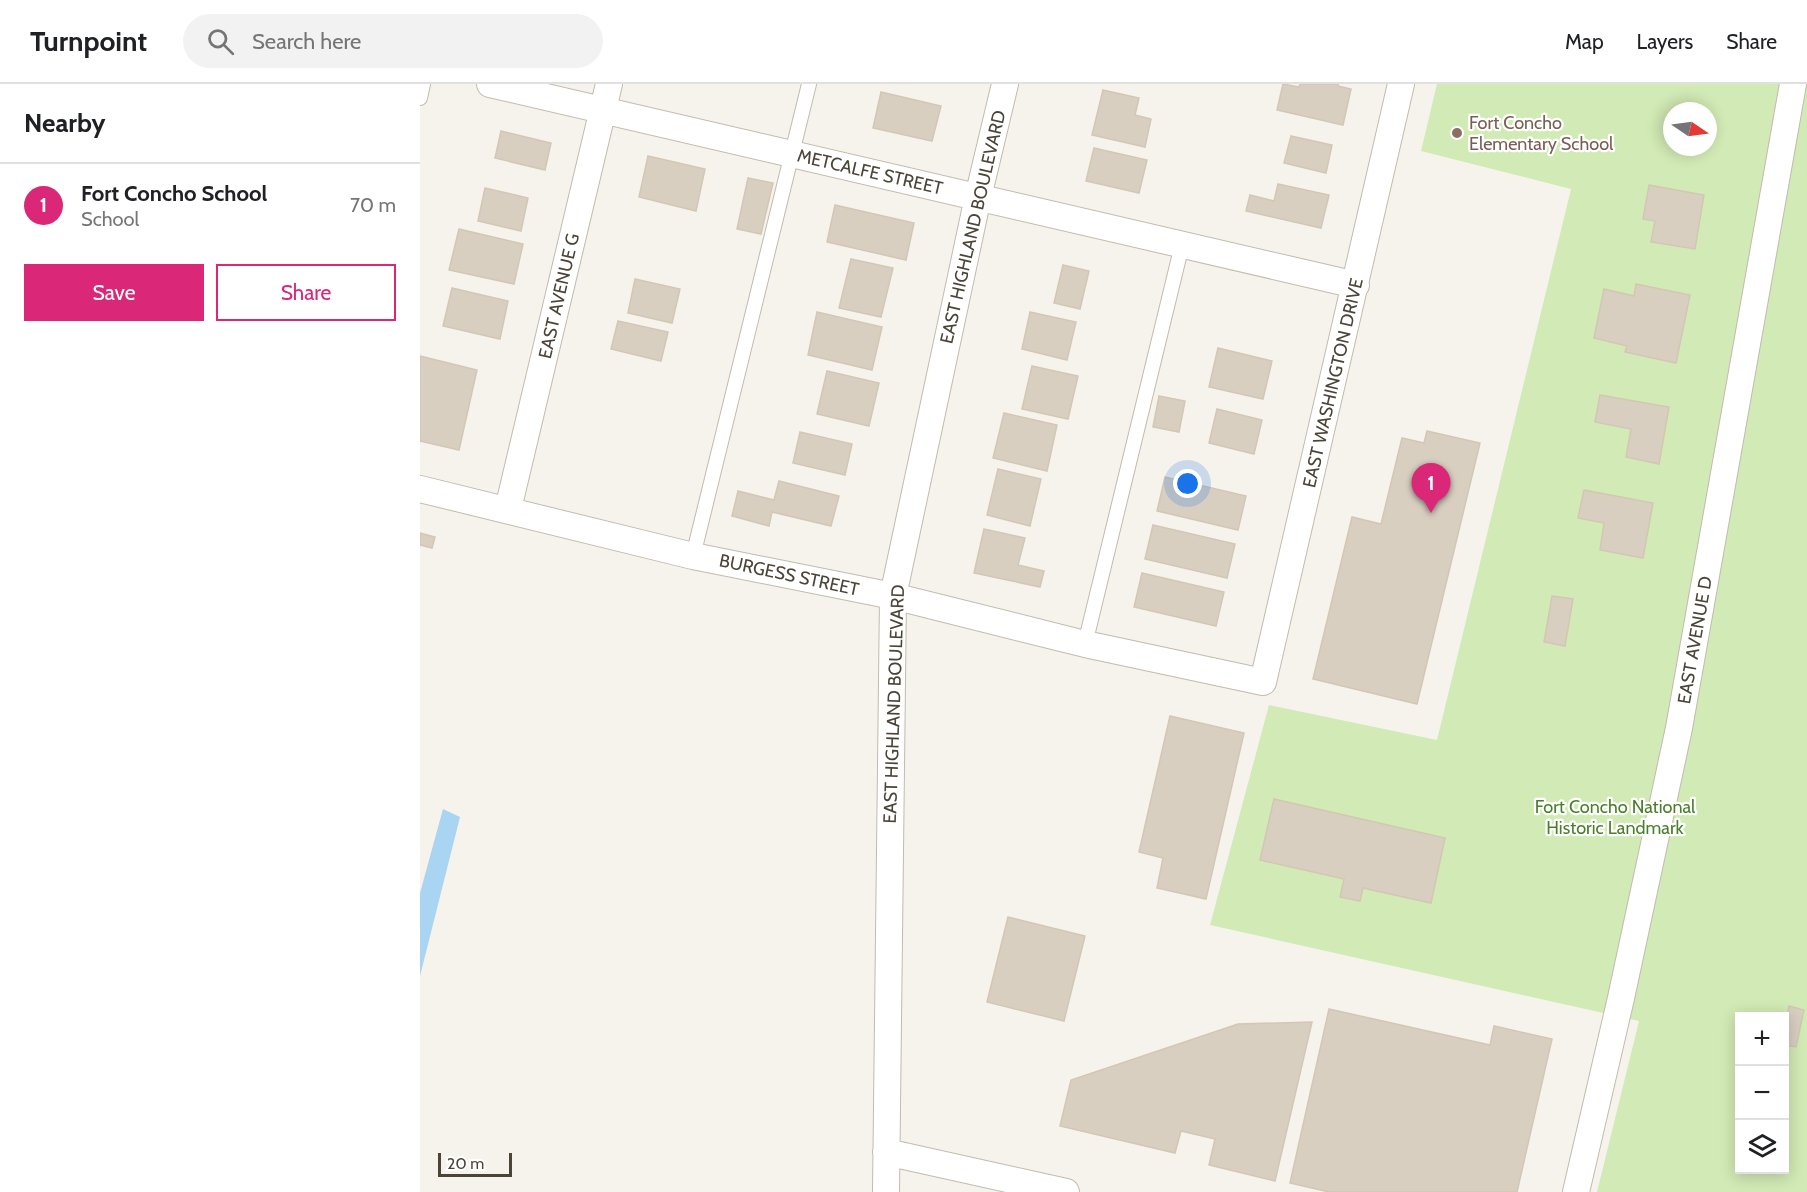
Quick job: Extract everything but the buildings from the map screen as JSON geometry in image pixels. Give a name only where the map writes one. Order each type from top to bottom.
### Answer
[{"type":"street","name":"METCALFE STREET","points":[[490,84],[1356,285]]},
{"type":"street","name":"EAST AVENUE G","points":[[508,509],[609,84]]},
{"type":"street","name":"EAST HIGHLAND BOULEVARD","points":[[886,1192],[893,596],[978,197],[1005,84]]},
{"type":"street","name":"EAST WASHINGTON DRIVE","points":[[1263,682],[1401,84]]},
{"type":"street","name":"EAST AVENUE D","points":[[1576,1192],[1621,998],[1679,728],[1792,84]]},
{"type":"street","name":"BURGESS STREET","points":[[420,489],[693,556],[893,596],[1085,644],[1263,682]]},
{"type":"street","points":[[886,1152],[1066,1192]]},
{"type":"lane","points":[[420,98],[423,84]]},
{"type":"lane","points":[[693,556],[809,84]]},
{"type":"lane","points":[[1085,644],[1182,245]]},
{"type":"green space","name":"Fort Concho National Historic Landmark","points":[[1437,84],[1807,84],[1807,1192],[1597,1192],[1639,1021],[1210,925],[1269,705],[1437,740],[1571,189],[1421,151]]},
{"type":"water","points":[[443,809],[460,817],[420,976],[420,893]]},
{"type":"place","name":"Fort Concho Elementary School","points":[[1457,133]]},
{"type":"place","name":"Fort Concho School","points":[[1431,513]]}]
